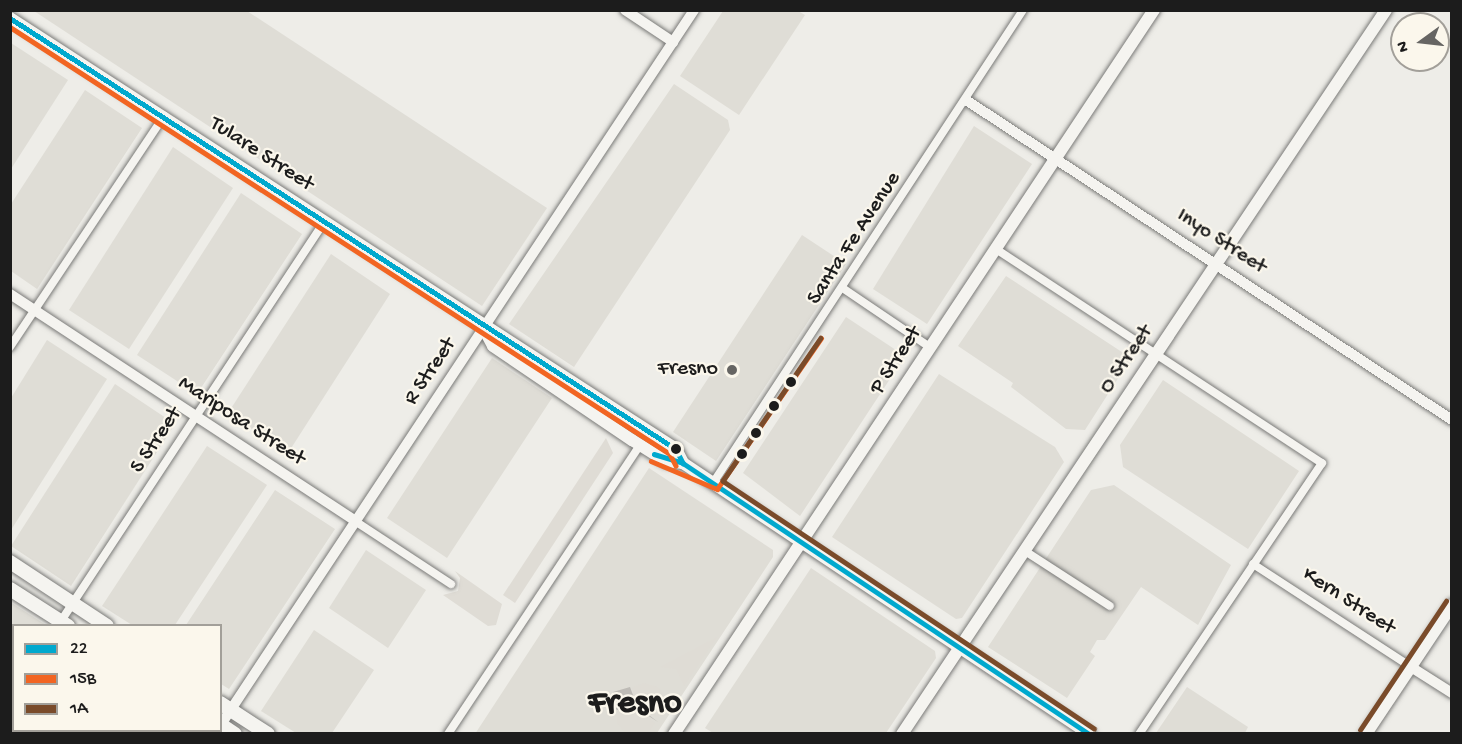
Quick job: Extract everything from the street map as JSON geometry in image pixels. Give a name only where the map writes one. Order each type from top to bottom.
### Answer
[{"type":"main road","name":"P Street","points":[[678,732],[1154,10]]},
{"type":"main road","name":"O Street","points":[[902,734],[963,647],[1386,10]]},
{"type":"main road","name":"Tulare Street","points":[[11,16],[484,329],[500,333],[676,449],[683,463]]},
{"type":"main road","name":"Tulare Street","points":[[484,329],[493,346],[640,445],[666,461],[683,463],[963,647],[1090,734]]},
{"type":"main road","points":[[10,562],[73,601],[104,624]]},
{"type":"main road","points":[[10,589],[65,623]]},
{"type":"main road","points":[[1366,734],[1452,605]]},
{"type":"main road","points":[[225,706],[268,734]]},
{"type":"main road","points":[[222,726],[236,734]]},
{"type":"street","points":[[625,10],[673,42]]},
{"type":"street","name":"R Street","points":[[225,706],[355,521],[694,10]]},
{"type":"street","name":"Santa Fe Avenue","points":[[713,483],[844,290],[1023,10]]},
{"type":"street","name":"Inyo Street","points":[[966,100],[1218,262],[1452,420]]},
{"type":"street","points":[[10,347],[164,116]]},
{"type":"street","name":"S Street","points":[[65,623],[73,601],[324,222]]},
{"type":"street","points":[[996,249],[1322,463],[1139,734]]},
{"type":"street","points":[[844,290],[931,348]]},
{"type":"street","name":"Mariposa Street","points":[[10,294],[451,584]]},
{"type":"street","points":[[448,734],[640,445]]},
{"type":"street","points":[[1025,551],[1110,606]]},
{"type":"street","name":"Kern Street","points":[[1254,564],[1452,693]]},
{"type":"shaded area","points":[[34,11],[247,11],[547,208],[482,306]]},
{"type":"shaded area","points":[[723,11],[798,11],[805,15],[739,115],[680,76]]},
{"type":"shaded area","points":[[11,43],[68,80],[11,169]]},
{"type":"shaded area","points":[[674,84],[728,120],[730,130],[574,367],[509,324]]},
{"type":"shaded area","points":[[85,90],[142,128],[37,289],[11,271],[11,204]]},
{"type":"shaded area","points":[[974,126],[1032,164],[927,324],[873,289]]},
{"type":"shaded area","points":[[173,147],[233,188],[129,349],[69,310]]},
{"type":"shaded area","points":[[241,193],[302,234],[197,394],[137,355]]},
{"type":"shaded area","points":[[802,235],[846,264],[716,461],[673,432]]},
{"type":"shaded area","points":[[331,254],[390,294],[288,453],[228,413]]},
{"type":"shaded area","points":[[1006,276],[1131,358],[1085,430],[1066,429],[1011,387],[1013,383],[958,346]]},
{"type":"shaded area","points":[[846,317],[905,356],[800,516],[743,473]]},
{"type":"shaded area","points":[[47,340],[107,379],[11,530],[11,398]]},
{"type":"shaded area","points":[[492,358],[552,398],[447,558],[387,518]]},
{"type":"shaded area","points":[[939,374],[1055,447],[1064,462],[962,618],[956,619],[832,537]]},
{"type":"shaded area","points":[[1163,380],[1299,471],[1248,549],[1123,467],[1120,445]]},
{"type":"shaded area","points":[[115,384],[175,424],[71,586],[11,546]]},
{"type":"shaded area","points":[[606,438],[613,453],[515,603],[503,595]]},
{"type":"shaded area","points":[[207,446],[267,485],[176,624],[130,624],[102,606]]},
{"type":"shaded area","points":[[649,468],[773,550],[773,557],[657,733],[475,734]]},
{"type":"shaded area","points":[[1114,485],[1231,565],[1198,625],[1141,587],[1105,640],[1097,640],[1090,652],[1095,656],[1067,698],[988,647],[1091,490]]},
{"type":"shaded area","points":[[275,490],[335,529],[229,689],[222,685],[222,624],[187,624]]},
{"type":"shaded area","points":[[366,550],[426,590],[388,648],[329,608]]},
{"type":"shaded area","points":[[811,568],[935,651],[936,658],[886,733],[713,733],[705,728]]},
{"type":"shaded area","points":[[455,571],[502,604],[496,625],[488,626],[443,595],[458,591],[460,578]]},
{"type":"shaded area","points":[[10,602],[44,624],[12,624],[12,732],[194,733],[11,733]]},
{"type":"shaded area","points":[[314,630],[374,670],[332,733],[296,733],[261,711]]},
{"type":"shaded area","points":[[717,637],[684,686],[676,669],[660,667]]},
{"type":"shaded area","points":[[643,683],[658,687],[669,700],[658,718],[637,706],[632,688]]},
{"type":"shaded area","points":[[630,687],[637,706],[658,722],[636,708],[626,713],[615,709],[613,692]]},
{"type":"shaded area","points":[[1187,687],[1248,727],[1245,733],[1156,733]]},
{"type":"shaded area","points":[[636,708],[655,723],[648,733],[625,733],[617,723],[617,711]]},
{"type":"transit line","name":"22","points":[[10,18],[676,449],[683,463]]},
{"type":"transit line","name":"15B","points":[[10,27],[670,454],[676,466]]},
{"type":"transit line","name":"15B","points":[[651,461],[717,489],[821,338]]},
{"type":"transit line","name":"1A","points":[[821,338],[723,481],[1094,728]]},
{"type":"transit line","name":"22","points":[[654,454],[683,463],[1089,734]]},
{"type":"transit line","name":"1A","points":[[1360,730],[1446,601]]},
{"type":"place","name":"Fresno","points":[[732,370]]},
{"type":"district","name":"Fresno","points":[[635,706]]}]
